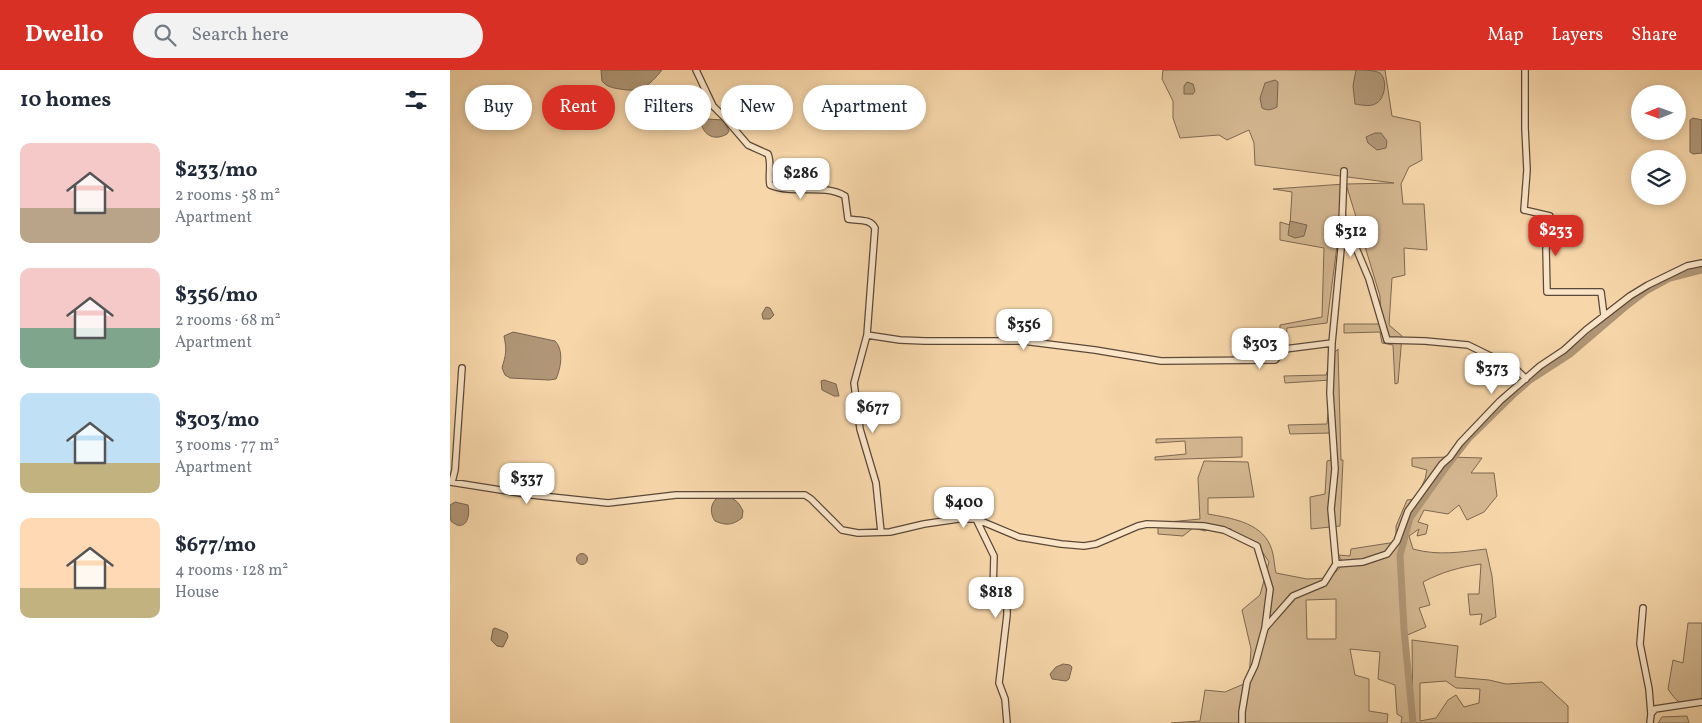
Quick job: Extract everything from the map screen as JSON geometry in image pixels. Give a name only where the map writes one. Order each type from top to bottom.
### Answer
[{"type":"street","points":[[696,70],[713,106],[748,145],[768,154],[770,160],[768,175],[770,185],[777,188],[837,191],[845,196],[848,219],[857,221],[868,220],[874,224],[867,335],[854,383],[860,429],[876,483],[881,532]]},
{"type":"street","points":[[1525,70],[1527,170],[1524,210],[1550,216],[1546,265],[1547,292],[1601,292],[1604,316]]},
{"type":"street","points":[[1265,628],[1293,596],[1324,584],[1336,564],[1331,509],[1335,469],[1330,393],[1332,343],[1341,249],[1344,171]]},
{"type":"street","points":[[1342,215],[1369,279],[1387,340],[1468,344],[1515,368],[1526,379]]},
{"type":"street","points":[[1336,564],[1363,562],[1387,554],[1397,541],[1408,511],[1442,464],[1500,401],[1540,366],[1564,350],[1604,316],[1648,285],[1687,266],[1702,263]]},
{"type":"street","points":[[867,335],[900,340],[925,341],[1023,341],[1161,361],[1275,360],[1285,349],[1332,343]]},
{"type":"street","points":[[462,368],[455,470],[451,482],[532,495],[608,504],[676,494],[805,495],[842,530],[858,533],[902,530],[941,521],[976,519],[1020,537],[1084,546],[1096,544],[1143,524],[1204,526],[1224,530],[1257,546],[1270,589],[1265,628],[1255,665],[1247,682],[1242,723]]},
{"type":"street","points":[[976,519],[994,556],[993,592],[1007,600],[999,683],[1005,699],[1007,723]]},
{"type":"street","points":[[1643,608],[1640,644],[1649,689],[1650,723]]},
{"type":"street","points":[[1651,714],[1655,708],[1702,702]]},
{"type":"shaded area","points":[[601,70],[662,70],[647,85],[625,85],[625,90],[615,88],[615,85],[606,85],[602,81]]},
{"type":"shaded area","points":[[1163,70],[1385,70],[1392,116],[1420,122],[1422,160],[1409,167],[1401,184],[1403,204],[1424,204],[1427,250],[1404,248],[1405,275],[1392,278],[1389,325],[1402,336],[1398,383],[1395,384],[1393,345],[1382,343],[1380,332],[1344,333],[1344,324],[1381,324],[1380,296],[1346,184],[1394,183],[1255,165],[1254,143],[1249,130],[1227,140],[1219,135],[1180,138],[1173,118],[1173,101],[1162,79]]},
{"type":"shaded area","points":[[1356,70],[1375,71],[1382,76],[1385,85],[1383,94],[1375,104],[1368,106],[1355,104],[1353,86]]},
{"type":"shaded area","points":[[1275,80],[1278,82],[1277,107],[1270,110],[1264,109],[1262,108],[1260,98],[1265,83]]},
{"type":"shaded area","points":[[1187,82],[1193,84],[1195,91],[1193,94],[1184,94],[1184,86]]},
{"type":"shaded area","points":[[1693,118],[1702,120],[1702,153],[1693,154],[1690,152],[1690,120]]},
{"type":"shaded area","points":[[711,119],[721,120],[721,130],[729,131],[723,136],[714,137],[705,131],[711,130]]},
{"type":"shaded area","points":[[1375,133],[1381,133],[1387,141],[1386,148],[1377,150],[1368,143],[1366,137]]},
{"type":"shaded area","points":[[1345,184],[1327,323],[1287,328],[1286,342],[1280,342],[1280,325],[1322,317],[1324,248],[1280,240],[1280,222],[1290,225],[1292,192],[1273,189]]},
{"type":"shaded area","points":[[1290,221],[1307,225],[1304,236],[1295,238],[1288,235]]},
{"type":"shaded area","points":[[766,307],[770,308],[774,315],[770,319],[763,319],[762,314]]},
{"type":"shaded area","points":[[513,332],[555,341],[561,354],[556,379],[510,378],[505,375],[502,368],[506,352],[504,336]]},
{"type":"shaded area","points":[[1338,349],[1341,460],[1343,460],[1340,526],[1311,529],[1310,497],[1325,494],[1327,461],[1331,460],[1330,433],[1290,434],[1288,425],[1327,424],[1331,380],[1285,383],[1284,376],[1326,375],[1334,353]]},
{"type":"shaded area","points":[[824,380],[836,384],[839,396],[834,396],[822,390],[821,381]]},
{"type":"shaded area","points":[[1242,437],[1242,457],[1155,460],[1155,457],[1186,454],[1185,441],[1156,443],[1156,439]]},
{"type":"shaded area","points":[[1412,458],[1482,458],[1471,473],[1494,473],[1497,496],[1484,512],[1467,520],[1459,505],[1448,514],[1424,510],[1418,522],[1428,525],[1426,534],[1417,536],[1419,529],[1409,536],[1413,549],[1422,551],[1450,553],[1486,549],[1492,576],[1496,617],[1480,625],[1482,614],[1470,615],[1468,594],[1479,594],[1481,564],[1451,570],[1423,582],[1430,605],[1419,608],[1426,627],[1405,636],[1413,721],[1412,640],[1458,646],[1455,677],[1489,680],[1506,684],[1542,682],[1568,706],[1568,723],[1401,723],[1402,717],[1397,714],[1395,685],[1378,679],[1380,652],[1350,649],[1355,675],[1369,679],[1369,711],[1388,714],[1387,723],[1242,723],[1249,678],[1251,649],[1242,610],[1260,595],[1269,562],[1257,544],[1242,540],[1231,529],[1215,526],[1205,531],[1193,528],[1183,536],[1158,534],[1158,523],[1200,519],[1198,478],[1204,461],[1248,462],[1254,497],[1208,498],[1208,514],[1244,522],[1259,531],[1271,548],[1276,573],[1307,579],[1329,578],[1344,564],[1338,555],[1350,556],[1351,549],[1396,542],[1396,526],[1407,500],[1416,499],[1427,470],[1412,466]],"holes":[[[1336,599],[1336,639],[1307,639],[1306,600]],[[1446,681],[1456,688],[1480,689],[1479,703],[1464,707],[1456,695],[1448,700],[1436,718],[1420,721],[1420,683]]]},
{"type":"shaded area","points":[[721,497],[732,499],[739,504],[743,511],[742,518],[729,524],[715,521],[711,510],[714,501]]},
{"type":"shaded area","points":[[455,502],[468,505],[469,512],[466,522],[461,525],[451,521],[450,505]]},
{"type":"shaded area","points":[[580,554],[584,554],[587,559],[586,563],[580,564],[577,561],[577,557]]},
{"type":"shaded area","points":[[1688,623],[1702,623],[1702,702],[1686,704],[1675,699],[1668,689],[1673,660],[1683,663]]},
{"type":"shaded area","points":[[495,628],[507,633],[508,637],[503,647],[497,646],[491,640],[493,629]]},
{"type":"shaded area","points":[[1063,664],[1072,667],[1069,679],[1066,681],[1052,679],[1050,674],[1056,667]]},
{"type":"shaded area","points":[[1246,683],[1240,723],[1171,723],[1200,721],[1205,690],[1225,692]]},
{"type":"shaded area","points":[[1687,716],[1689,723],[1658,723],[1662,717]]},
{"type":"waterway","points":[[1413,723],[1404,629],[1400,555],[1410,518],[1468,439],[1530,380],[1570,354],[1646,291],[1670,278],[1702,270]]}]
